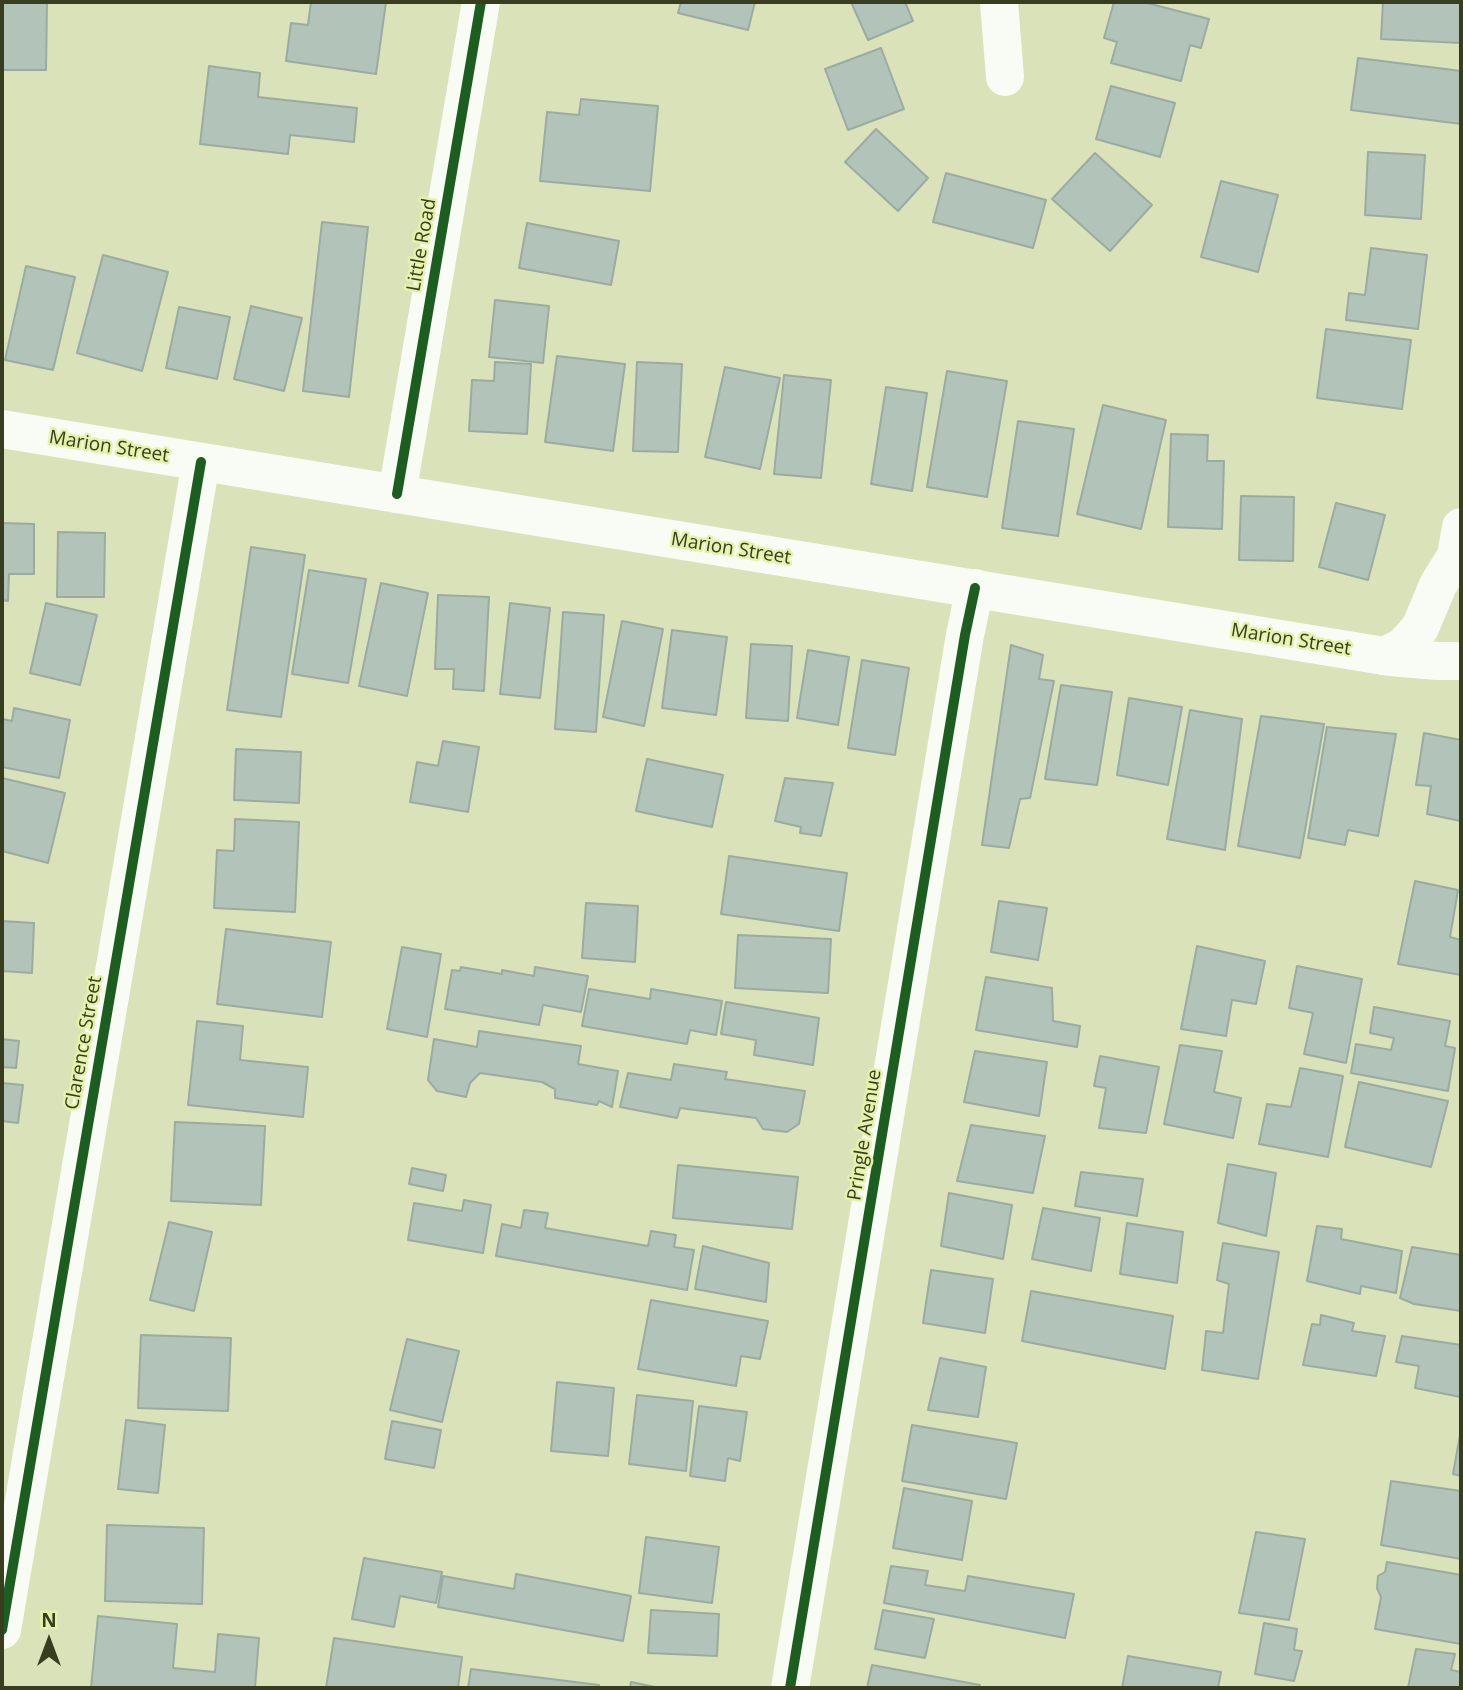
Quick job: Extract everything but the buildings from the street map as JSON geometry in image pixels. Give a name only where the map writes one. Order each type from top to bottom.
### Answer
[{"type":"street","name":"Little Road","points":[[397,494],[481,2]]},
{"type":"street","points":[[999,2],[1005,77]]},
{"type":"street","name":"Marion Street","points":[[2,429],[1384,656],[1438,662],[1461,661]]},
{"type":"street","name":"Clarence Street","points":[[2,1630],[11,1519],[201,462]]},
{"type":"street","points":[[1384,656],[1403,647],[1420,628],[1438,585],[1460,553]]},
{"type":"street","name":"Pringle Avenue","points":[[790,1688],[965,635],[975,589]]},
{"type":"cycle path","points":[[397,494],[481,2]]},
{"type":"cycle path","points":[[2,1630],[201,462]]},
{"type":"cycle path","points":[[790,1688],[975,588]]}]
